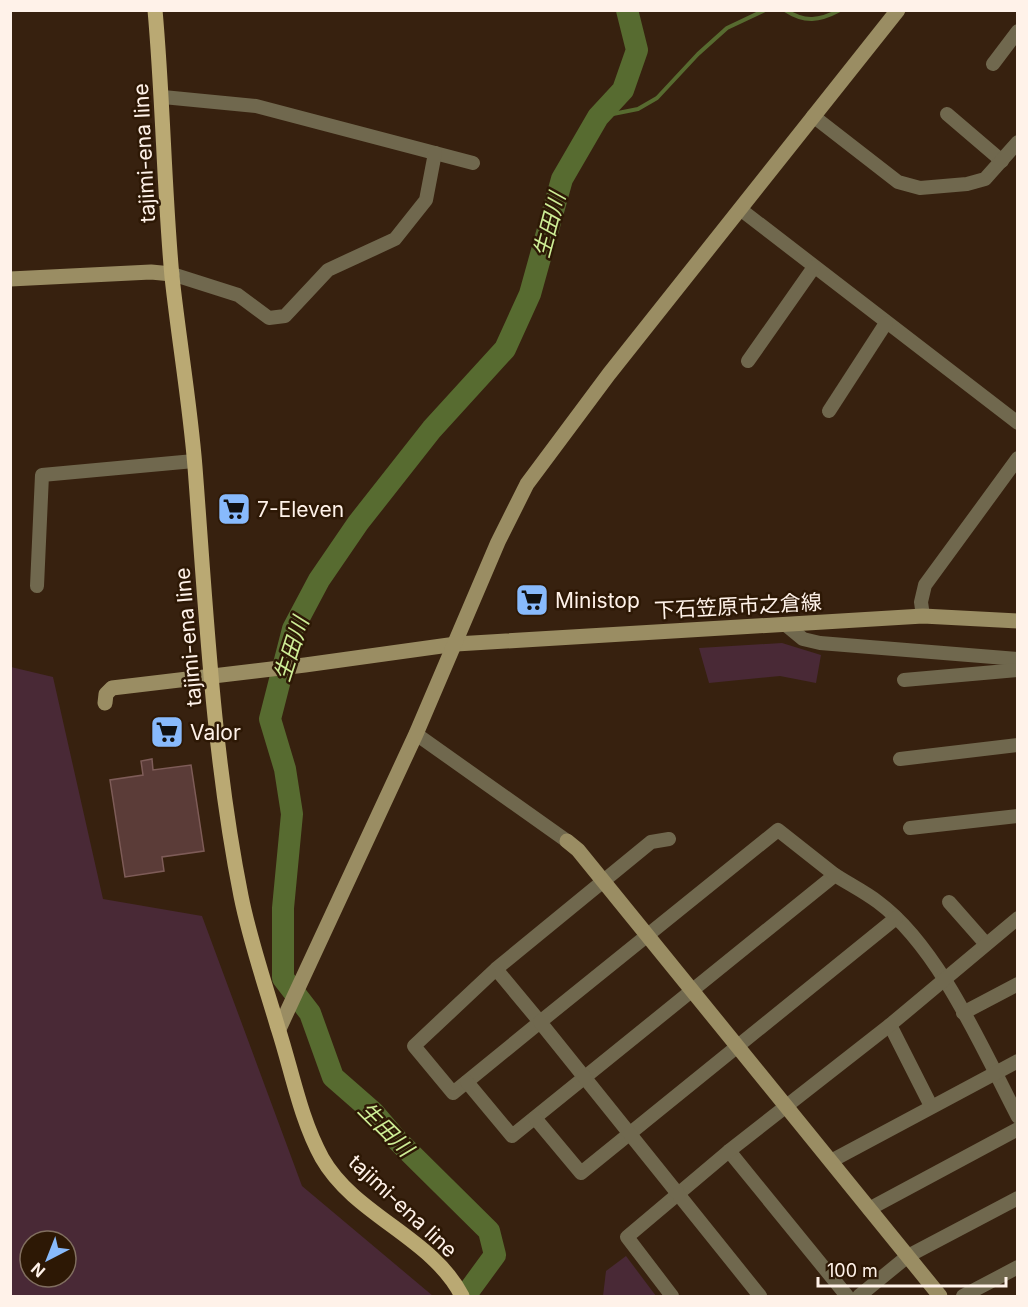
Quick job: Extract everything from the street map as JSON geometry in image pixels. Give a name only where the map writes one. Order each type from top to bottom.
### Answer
[{"type":"main road","name":"tajimi-ena line","points":[[155,10],[163,96],[172,274],[194,461],[221,764],[241,894],[254,952],[306,1122],[323,1160],[350,1192],[432,1258],[459,1291]]},
{"type":"street","points":[[279,1029],[416,734],[498,542],[527,484],[609,374],[898,10]]},
{"type":"street","points":[[993,64],[1017,31]]},
{"type":"street","points":[[163,96],[256,106],[473,163]]},
{"type":"street","points":[[947,114],[1002,161]]},
{"type":"street","points":[[813,116],[898,182],[920,188],[967,184],[985,178],[1017,142]]},
{"type":"street","points":[[10,279],[151,272],[172,274],[238,295],[269,318],[285,316],[328,270],[395,239],[426,200],[435,153]]},
{"type":"street","points":[[740,209],[1017,423]]},
{"type":"street","points":[[748,361],[814,267]]},
{"type":"street","points":[[829,411],[886,323]]},
{"type":"street","points":[[923,616],[921,602],[925,585],[1017,458]]},
{"type":"street","points":[[37,586],[42,475],[194,461]]},
{"type":"street","name":"下石笠原市之倉線","points":[[105,702],[106,693],[112,688],[456,644],[923,616],[1017,621]]},
{"type":"street","points":[[786,625],[803,639],[820,643],[1017,659]]},
{"type":"street","points":[[904,680],[1017,670]]},
{"type":"street","points":[[416,734],[578,850],[940,1296]]},
{"type":"street","points":[[900,759],[1017,745]]},
{"type":"street","points":[[910,828],[1017,816]]},
{"type":"street","points":[[669,839],[651,842],[496,969],[414,1046],[453,1093],[778,830],[835,875],[878,902],[896,918],[945,977],[1017,1117]]},
{"type":"street","points":[[467,1082],[512,1136],[835,875]]},
{"type":"street","points":[[949,902],[986,944]]},
{"type":"street","points":[[535,1118],[581,1173],[896,918]]},
{"type":"street","points":[[672,1296],[627,1237],[729,1151],[890,1025],[1017,918]]},
{"type":"street","points":[[496,969],[760,1296]]},
{"type":"street","points":[[963,1013],[1017,984]]},
{"type":"street","points":[[890,1025],[931,1106]]},
{"type":"street","points":[[831,1161],[1017,1061]]},
{"type":"street","points":[[869,1209],[1017,1129]]},
{"type":"street","points":[[729,1151],[847,1296]]},
{"type":"street","points":[[859,1296],[908,1256],[1017,1198]]},
{"type":"street","points":[[963,1296],[1017,1268]]},
{"type":"shaded area","points":[[782,643],[821,655],[816,683],[780,676],[709,683],[699,648]]},
{"type":"shaded area","points":[[11,667],[53,677],[103,899],[202,916],[302,1186],[433,1296],[11,1296]]},
{"type":"shaded area","points":[[626,1256],[656,1296],[603,1296],[606,1271]]},
{"type":"building","points":[[152,759],[153,770],[191,765],[204,851],[162,857],[164,871],[125,877],[110,780],[143,775],[141,761]]},
{"type":"waterway","name":"生田川","points":[[465,1296],[495,1255],[489,1231],[397,1140],[373,1112],[333,1077],[310,1013],[283,978],[283,908],[292,814],[285,769],[270,719],[293,629],[319,580],[358,523],[432,429],[505,349],[530,294],[562,179],[598,117],[623,90],[637,50],[627,10]]},
{"type":"waterway","points":[[598,117],[638,109],[657,98],[698,54],[727,28],[765,10]]},
{"type":"waterway","points":[[785,10],[806,19],[819,18],[840,10]]},
{"type":"place","name":"7-Eleven","points":[[234,509]]},
{"type":"place","name":"Ministop","points":[[532,600]]},
{"type":"place","name":"Valor","points":[[167,732]]}]
